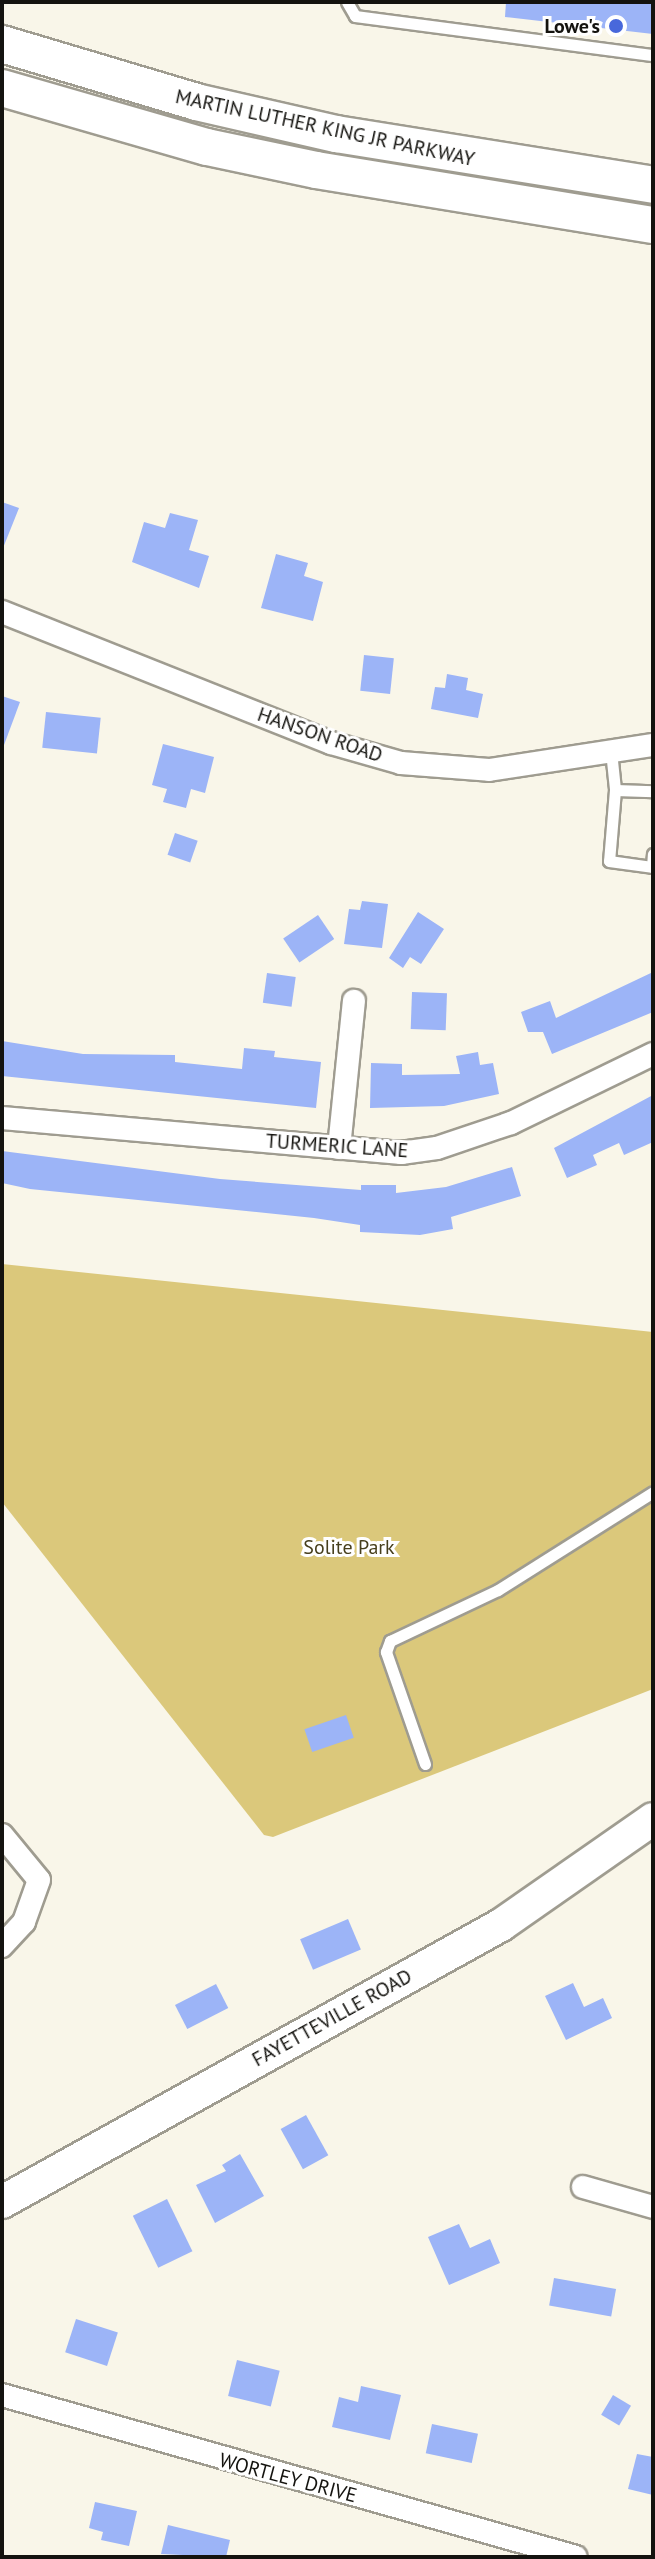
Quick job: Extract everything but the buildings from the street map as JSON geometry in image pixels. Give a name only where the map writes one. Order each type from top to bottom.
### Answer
[{"type":"main road","name":"MARTIN LUTHER KING JR PARKWAY","points":[[2,44],[196,102],[336,134],[653,185]]},
{"type":"main road","name":"MARTIN LUTHER KING JR PARKWAY","points":[[2,88],[207,147],[316,170],[653,225]]},
{"type":"main road","name":"FAYETTEVILLE ROAD","points":[[2,2202],[501,1925],[653,1819]]},
{"type":"street","name":"HANSON ROAD","points":[[2,612],[331,743],[401,763],[489,770],[653,745]]},
{"type":"street","points":[[339,1148],[354,1001]]},
{"type":"street","name":"TURMERIC LANE","points":[[2,1118],[401,1153],[437,1148],[511,1123],[653,1054]]},
{"type":"street","points":[[2,1835],[39,1880],[24,1922],[2,1946]]},
{"type":"street","points":[[583,2187],[653,2207]]},
{"type":"street","name":"WORTLEY DRIVE","points":[[2,2395],[548,2553],[576,2557]]},
{"type":"lane","points":[[347,2],[355,16],[653,55]]},
{"type":"lane","points":[[611,750],[615,790],[609,861],[652,867],[653,854]]},
{"type":"lane","points":[[615,790],[653,791]]},
{"type":"lane","points":[[425,1764],[386,1652],[390,1641],[498,1590],[653,1492]]},
{"type":"green space","name":"Solite Park","points":[[2,1264],[653,1332],[653,1689],[273,1837],[264,1835],[2,1502]]},
{"type":"place","name":"Lowe's","points":[[616,26]]}]
